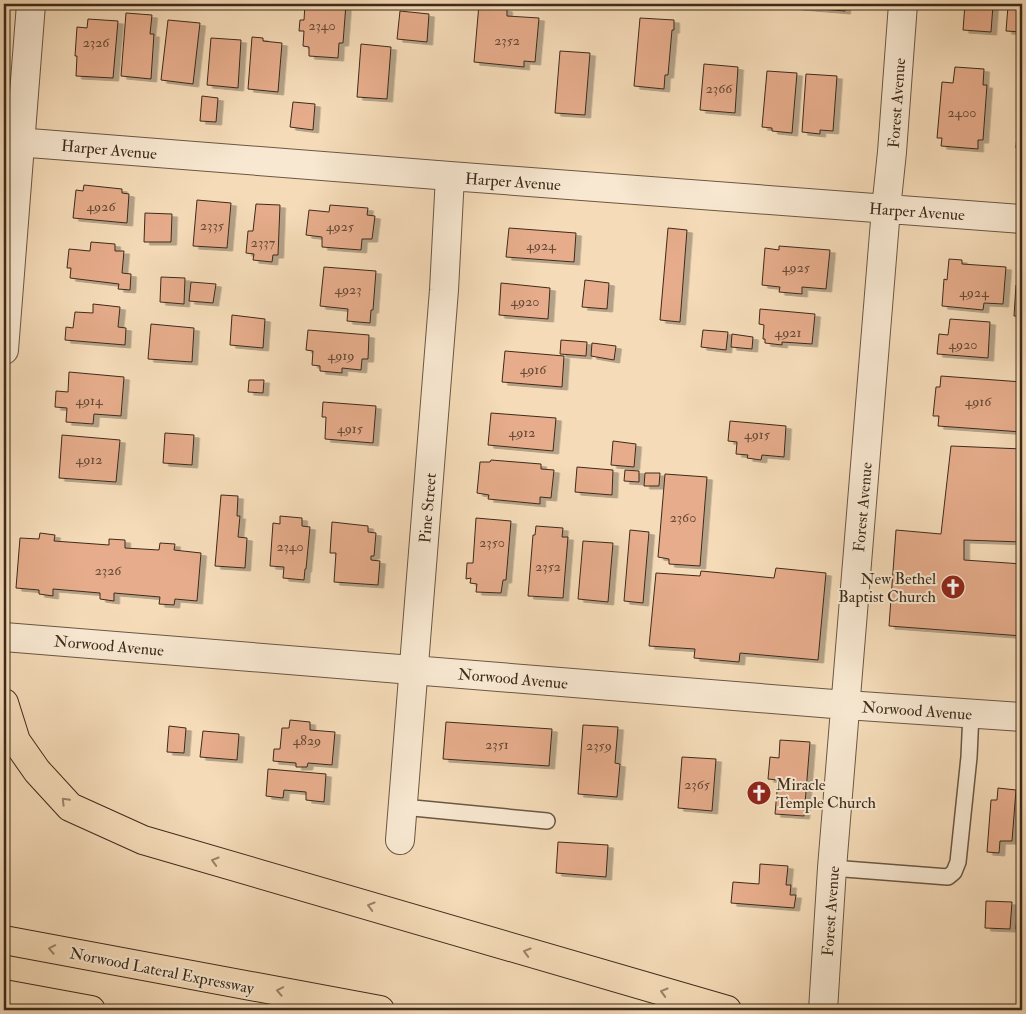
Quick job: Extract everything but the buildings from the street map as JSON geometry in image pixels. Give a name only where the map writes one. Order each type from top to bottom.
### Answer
[{"type":"highway","points":[[4,703],[16,741],[37,771],[70,807],[143,840],[727,1010]]},
{"type":"highway","name":"Norwood Lateral Expressway","points":[[4,940],[380,1010]]},
{"type":"highway","points":[[4,994],[91,1010]]},
{"type":"street","points":[[4,350],[12,141],[31,4]]},
{"type":"street","name":"Forest Avenue","points":[[823,1010],[832,868],[903,4]]},
{"type":"street","name":"Harper Avenue","points":[[12,141],[1022,219]]},
{"type":"street","name":"Pine Street","points":[[400,840],[444,290],[450,176]]},
{"type":"street","name":"Norwood Avenue","points":[[4,637],[846,705],[1022,717]]},
{"type":"lane","points":[[832,868],[948,877],[954,872],[958,862],[969,757],[971,713]]},
{"type":"lane","points":[[403,807],[547,821]]},
{"type":"place","name":"New Bethel Baptist Church","points":[[953,587]]},
{"type":"place","name":"Miracle Temple Church","points":[[759,793]]}]
